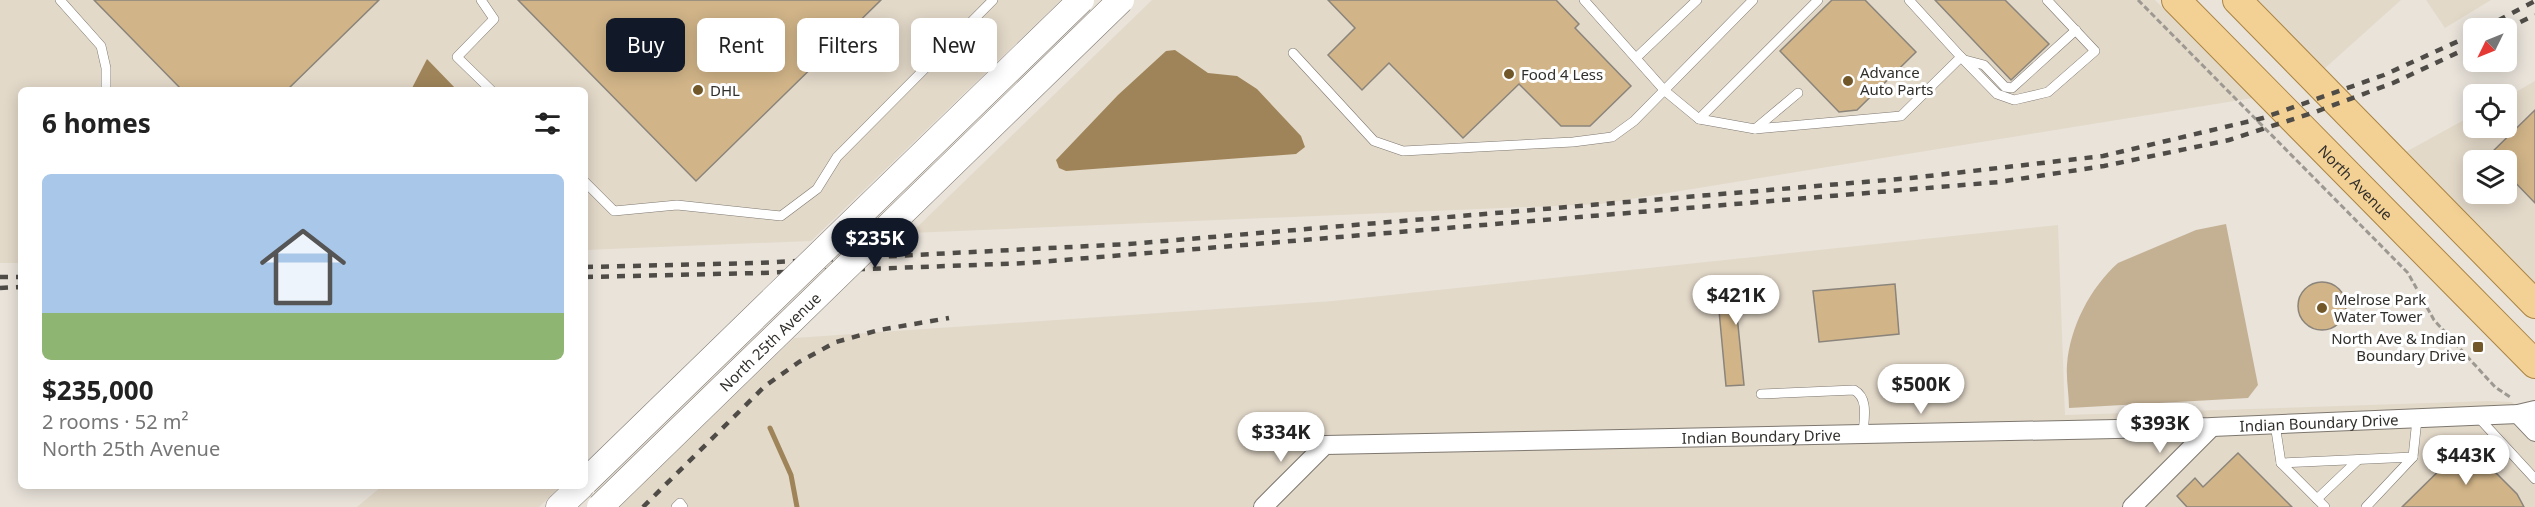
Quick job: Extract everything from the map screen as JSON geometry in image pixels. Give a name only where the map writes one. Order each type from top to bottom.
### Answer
[{"type":"main road","name":"North 25th Avenue","points":[[588,479],[1081,0]]},
{"type":"main road","name":"North 25th Avenue","points":[[600,507],[1121,0]]},
{"type":"main road","name":"North Avenue","points":[[2176,0],[2535,364]]},
{"type":"main road","points":[[2237,0],[2535,304]]},
{"type":"main road","points":[[559,507],[578,489]]},
{"type":"street","name":"Indian Boundary Drive","points":[[1263,507],[1325,445],[2212,427],[2527,412]]},
{"type":"street","points":[[2527,412],[2535,432]]},
{"type":"street","points":[[2132,507],[2212,427]]},
{"type":"lane","points":[[60,0],[101,46],[106,68],[106,87]]},
{"type":"lane","points":[[481,0],[494,19],[457,57],[487,87]]},
{"type":"lane","points":[[588,185],[614,211],[676,205],[781,216],[818,189],[837,157],[993,0]]},
{"type":"lane","points":[[1584,0],[1665,91],[1698,119],[1755,129],[1900,116],[1962,58]]},
{"type":"lane","points":[[1637,57],[1697,0]]},
{"type":"lane","points":[[1293,53],[1374,141],[1403,150],[1573,142],[1611,136],[1634,121],[1753,0]]},
{"type":"lane","points":[[1698,119],[1818,0]]},
{"type":"lane","points":[[1912,1],[1996,94],[2014,100],[2048,93],[2095,51],[2047,0]]},
{"type":"lane","points":[[1962,58],[1984,65],[2006,87],[2012,88],[2076,30]]},
{"type":"lane","points":[[1755,129],[1798,93]]},
{"type":"lane","points":[[1761,394],[1854,390],[1861,394],[1864,400],[1863,434]]},
{"type":"lane","points":[[2477,416],[2535,479]]},
{"type":"lane","points":[[2366,507],[2414,457],[2416,419]]},
{"type":"lane","points":[[2275,424],[2281,463],[2325,507]]},
{"type":"lane","points":[[2281,463],[2414,457]]},
{"type":"lane","points":[[2317,499],[2358,460]]},
{"type":"lane","points":[[676,507],[680,503],[683,507]]},
{"type":"path","points":[[2138,0],[2408,273],[2434,320],[2495,387],[2506,394]]},
{"type":"shaded area","points":[[0,0],[1061,0],[997,62],[997,18],[911,18],[911,72],[986,72],[811,241],[588,250],[588,87],[18,87],[18,263],[0,263]]},
{"type":"shaded area","points":[[1152,0],[2155,0],[2253,98],[1600,204],[911,233]]},
{"type":"shaded area","points":[[2253,0],[2401,0],[2323,70]]},
{"type":"shaded area","points":[[2426,0],[2491,0],[2445,28]]},
{"type":"shaded area","points":[[1175,50],[1208,73],[1237,76],[1257,89],[1301,136],[1305,147],[1296,154],[1066,171],[1059,168],[1056,160],[1118,95],[1166,51]]},
{"type":"shaded area","points":[[427,59],[454,87],[413,87]]},
{"type":"shaded area","points":[[2535,81],[2535,288],[2402,154],[2463,120],[2463,138],[2517,138],[2517,91]]},
{"type":"shaded area","points":[[2226,224],[2258,385],[2248,398],[2069,408],[2067,365],[2072,337],[2090,296],[2108,273],[2118,263],[2196,230]]},
{"type":"shaded area","points":[[2058,225],[2065,415],[2512,402],[2535,426],[2535,507],[619,507],[794,338],[1333,301]]},
{"type":"shaded area","points":[[378,489],[558,489],[539,507],[357,507]]},
{"type":"building","points":[[94,0],[379,0],[290,87],[179,87]]},
{"type":"building","name":"DHL","points":[[518,0],[881,0],[863,18],[797,18],[797,72],[807,72],[696,181]]},
{"type":"building","name":"Food 4 Less","points":[[1328,0],[1556,0],[1579,24],[1575,28],[1631,86],[1590,126],[1561,126],[1519,84],[1463,138],[1389,63],[1362,90],[1328,55],[1355,28]]},
{"type":"building","name":"Advance Auto Parts","points":[[1832,0],[1865,0],[1916,52],[1857,110],[1839,112],[1780,51]]},
{"type":"building","points":[[1935,0],[2005,0],[2049,44],[2011,80]]},
{"type":"building","points":[[2535,110],[2535,203],[2517,184],[2517,150],[2494,150],[2506,138],[2517,138],[2517,128]]},
{"type":"building","name":"Melrose Park Water Tower","points":[[2322,282],[2339,289],[2346,306],[2339,323],[2322,330],[2305,323],[2298,306],[2305,289]]},
{"type":"building","points":[[1765,283],[1768,302],[1736,305],[1744,385],[1726,386],[1717,289]]},
{"type":"building","points":[[1895,284],[1899,334],[1819,342],[1813,291]]},
{"type":"building","points":[[2466,449],[2475,452],[2517,494],[2524,507],[2402,507],[2458,452]]},
{"type":"building","points":[[2238,453],[2292,507],[2187,507],[2177,496],[2195,478],[2203,487]]},
{"type":"waterway","points":[[770,428],[791,475],[797,507]]},
{"type":"railway","points":[[2503,18],[2535,1]]},
{"type":"railway","points":[[2517,24],[2535,15]]},
{"type":"railway","points":[[588,267],[758,263],[1129,244],[1911,178],[2103,156],[2263,118],[2384,75],[2463,39]]},
{"type":"railway","points":[[588,277],[1028,263],[1999,182],[2104,166],[2229,140],[2393,83],[2463,50]]},
{"type":"railway","points":[[0,277],[18,277]]},
{"type":"railway","points":[[0,288],[18,287]]},
{"type":"railway","points":[[643,507],[765,386],[799,362],[836,342],[879,330],[949,318]]},
{"type":"place","name":"Food 4 Less","points":[[1509,74]]},
{"type":"place","name":"Advance Auto Parts","points":[[1848,81]]},
{"type":"place","name":"DHL","points":[[698,90]]},
{"type":"place","name":"Melrose Park Water Tower","points":[[2322,308]]},
{"type":"place","name":"North Ave & Indian Boundary Drive","points":[[2478,347]]}]
